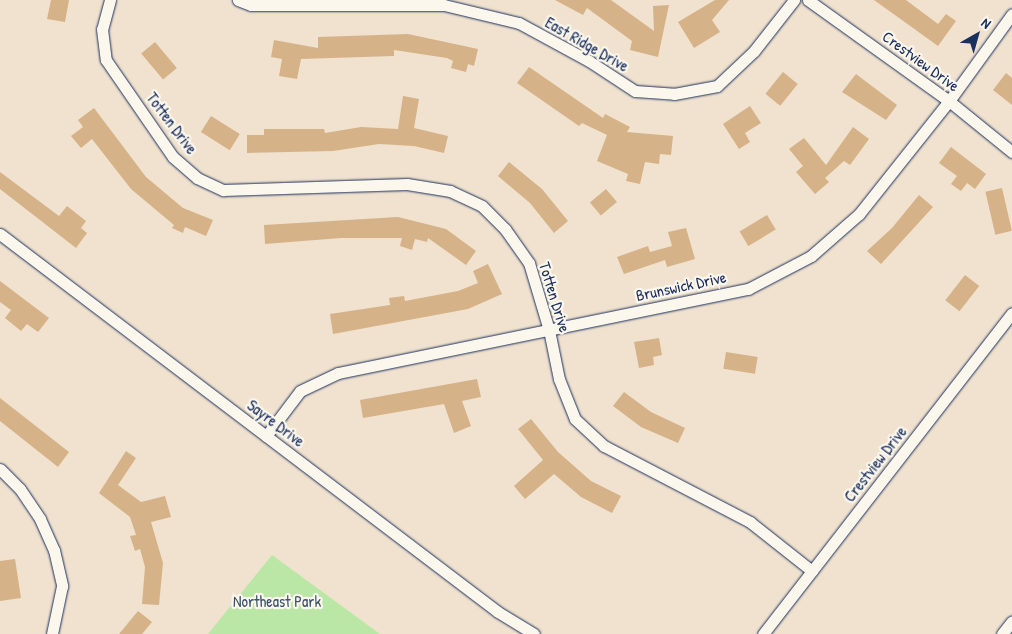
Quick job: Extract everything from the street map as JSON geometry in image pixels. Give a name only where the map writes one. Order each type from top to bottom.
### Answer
[{"type":"street","name":"Totten Drive","points":[[110,0],[102,29],[106,60],[173,157],[197,178],[223,190],[407,184],[450,192],[482,206],[505,228],[529,263],[549,330],[559,379],[575,419],[604,446],[750,522],[812,571]]},
{"type":"street","name":"East Ridge Drive","points":[[238,0],[251,5],[444,5],[519,23],[589,61],[635,91],[674,94],[717,86],[754,50],[794,0]]},
{"type":"street","name":"Crestview Drive","points":[[808,0],[950,100],[1012,152]]},
{"type":"street","name":"Brunswick Drive","points":[[266,436],[300,391],[338,373],[748,289],[811,256],[859,214],[950,100],[1012,14]]},
{"type":"street","name":"Sayre Drive","points":[[0,234],[498,612],[534,634]]},
{"type":"street","name":"Crestview Drive","points":[[763,634],[1012,314]]},
{"type":"street","points":[[0,469],[20,490],[40,519],[54,550],[62,586],[52,634]]},
{"type":"street","points":[[1002,634],[1012,621]]},
{"type":"green space","name":"Northeast Park","points":[[272,555],[380,634],[208,634]]},
{"type":"building","points":[[51,0],[69,0],[65,22],[47,19]]},
{"type":"building","points":[[555,0],[611,0],[654,31],[653,6],[669,5],[658,57],[630,50],[632,41],[587,8],[583,15]]},
{"type":"building","points":[[715,0],[729,0],[712,20],[720,32],[694,48],[678,22]]},
{"type":"building","points":[[874,0],[906,0],[938,24],[946,14],[956,21],[938,46]]},
{"type":"building","points":[[408,34],[478,49],[474,66],[468,64],[466,72],[451,68],[453,61],[447,58],[394,50],[394,56],[301,59],[297,79],[279,76],[282,59],[271,57],[274,40],[318,48],[318,37]]},
{"type":"building","points":[[155,42],[177,68],[163,80],[141,54]]},
{"type":"building","points":[[529,67],[603,118],[605,114],[630,127],[627,132],[673,136],[671,155],[660,154],[659,164],[645,162],[640,184],[626,181],[628,174],[597,161],[607,135],[582,123],[579,126],[517,83]]},
{"type":"building","points":[[783,72],[798,84],[780,106],[765,94]]},
{"type":"building","points":[[1006,73],[1012,78],[1012,105],[993,90]]},
{"type":"building","points":[[856,74],[897,105],[886,120],[842,92]]},
{"type":"building","points":[[403,96],[419,99],[414,128],[448,136],[444,153],[414,146],[379,144],[333,151],[247,153],[247,135],[264,135],[264,129],[324,129],[325,133],[361,127],[398,129]]},
{"type":"building","points":[[750,106],[761,123],[745,133],[750,142],[739,149],[723,124]]},
{"type":"building","points":[[94,108],[146,177],[183,208],[213,220],[206,236],[185,227],[183,233],[172,228],[174,225],[131,189],[92,139],[81,148],[71,136],[83,127],[78,120]]},
{"type":"building","points":[[211,116],[240,134],[230,150],[201,132]]},
{"type":"building","points":[[853,127],[869,139],[850,165],[844,161],[825,178],[829,182],[815,194],[796,172],[803,166],[789,149],[804,138],[826,165]]},
{"type":"building","points":[[951,147],[986,174],[975,189],[967,183],[961,191],[951,184],[957,176],[939,163]]},
{"type":"building","points":[[509,162],[542,189],[568,221],[554,233],[530,203],[498,176]]},
{"type":"building","points":[[0,172],[59,216],[67,206],[86,221],[81,228],[87,233],[76,248],[0,189]]},
{"type":"building","points":[[1002,188],[1012,231],[995,235],[985,192]]},
{"type":"building","points":[[606,189],[617,202],[601,216],[590,202]]},
{"type":"building","points":[[919,195],[933,207],[881,264],[867,251],[892,228]]},
{"type":"building","points":[[767,215],[776,230],[748,246],[740,231]]},
{"type":"building","points":[[398,217],[446,229],[476,251],[466,265],[428,238],[427,242],[415,239],[412,250],[400,246],[402,238],[341,238],[265,244],[264,225]]},
{"type":"building","points":[[686,228],[695,259],[667,267],[665,260],[624,274],[617,257],[648,246],[650,252],[672,246],[668,232]]},
{"type":"building","points":[[488,264],[502,294],[468,309],[333,334],[330,314],[390,305],[389,298],[404,296],[405,301],[458,291],[478,283],[473,271]]},
{"type":"building","points":[[965,275],[979,286],[959,311],[945,300]]},
{"type":"building","points":[[0,281],[49,318],[38,332],[27,324],[21,331],[5,318],[11,310],[0,302]]},
{"type":"building","points":[[659,338],[662,355],[653,357],[654,365],[639,368],[634,342]]},
{"type":"building","points":[[726,352],[758,357],[755,374],[723,369]]},
{"type":"building","points":[[477,379],[481,397],[462,401],[471,426],[454,433],[444,404],[363,418],[360,400]]},
{"type":"building","points":[[624,392],[651,412],[685,428],[678,443],[641,427],[613,406]]},
{"type":"building","points":[[0,398],[69,452],[58,467],[0,421]]},
{"type":"building","points":[[531,419],[558,452],[591,481],[621,496],[612,513],[581,497],[554,474],[525,499],[514,486],[543,460],[518,429]]},
{"type":"building","points":[[126,451],[136,458],[118,485],[141,502],[165,496],[171,517],[151,522],[163,563],[159,605],[142,604],[145,567],[140,549],[135,551],[130,536],[136,535],[130,517],[99,493]]},
{"type":"building","points":[[15,559],[21,598],[0,601],[0,561]]},
{"type":"building","points":[[138,611],[152,622],[142,634],[119,634]]}]
